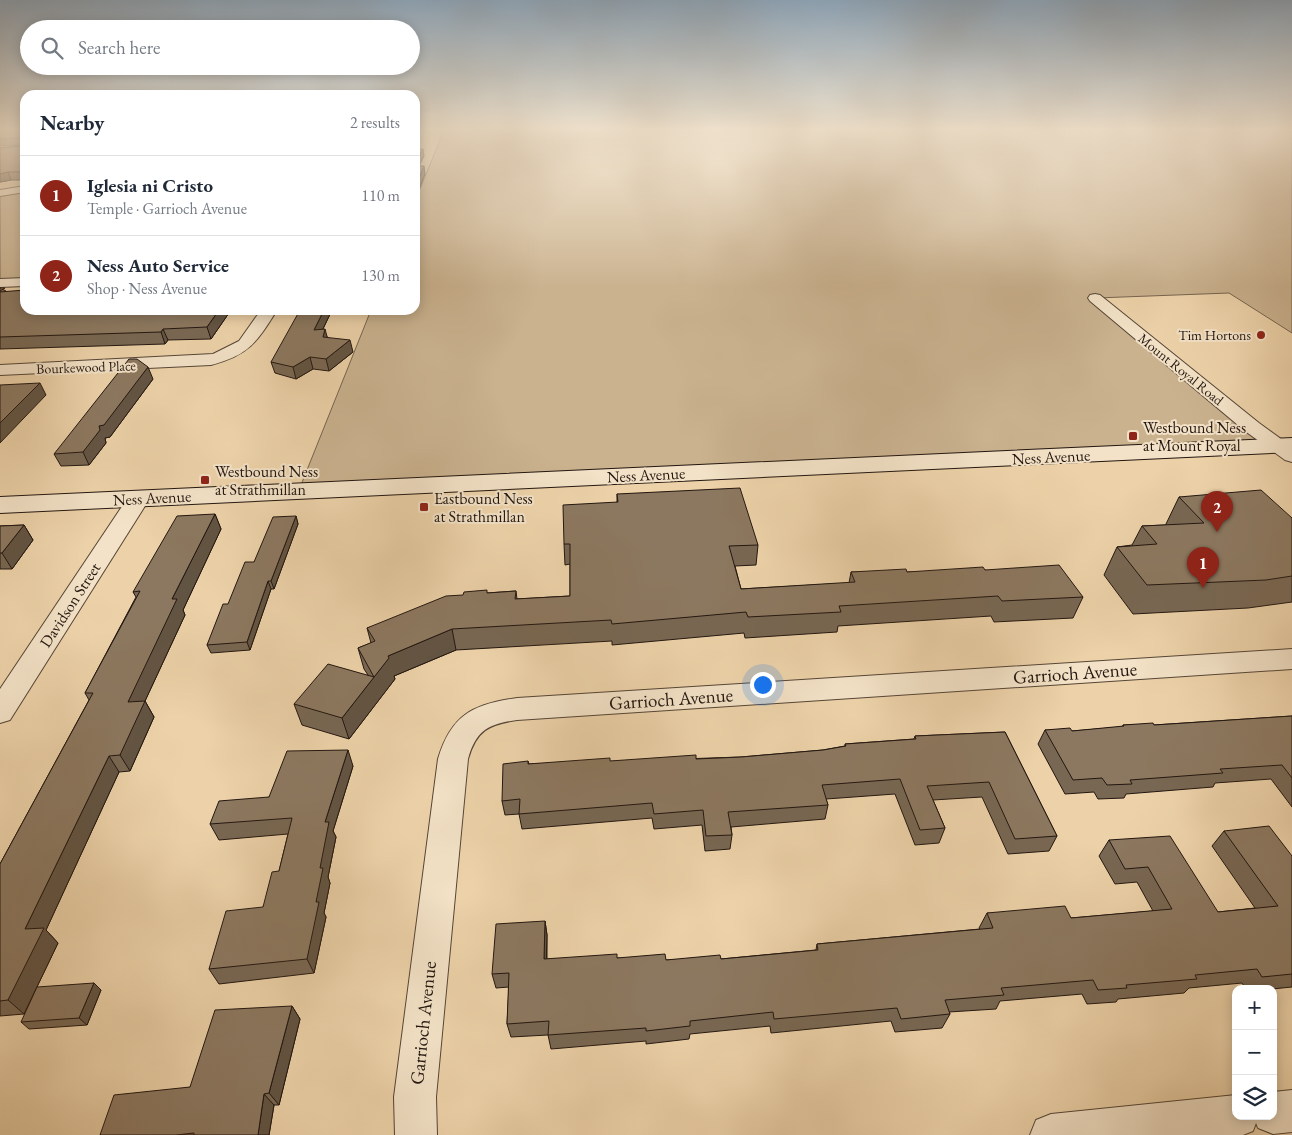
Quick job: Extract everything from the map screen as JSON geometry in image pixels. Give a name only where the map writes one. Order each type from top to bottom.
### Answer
[{"type":"main road","name":"Ness Avenue","points":[[0,505],[1288,449]]},
{"type":"street","points":[[0,194],[20,190]]},
{"type":"street","points":[[0,283],[20,282]]},
{"type":"street","name":"Mount Royal Road","points":[[1095,298],[1252,427],[1288,449]]},
{"type":"street","name":"Bourkewood Place","points":[[0,370],[205,361],[222,357],[248,344],[266,315]]},
{"type":"street","name":"Davidson Street","points":[[0,712],[139,498]]},
{"type":"street","name":"Garrioch Avenue","points":[[416,1135],[415,1097],[453,759],[460,735],[482,717],[501,710],[527,708],[1292,659]]},
{"type":"street","points":[[1277,1113],[1292,1111]]},
{"type":"street","points":[[1052,1135],[1232,1117]]},
{"type":"shaded area","points":[[423,181],[1292,181],[1292,333],[1229,293],[1096,298],[1279,446],[299,490],[369,315],[420,315],[420,189]]},
{"type":"shaded area","points":[[20,192],[20,279],[0,279],[0,196]]},
{"type":"building","points":[[20,290],[20,315],[215,315],[207,327],[163,329],[161,332],[0,337],[0,292]]},
{"type":"building","points":[[297,315],[322,315],[314,330],[325,329],[323,337],[350,340],[326,359],[310,357],[293,367],[271,362]]},
{"type":"building","points":[[129,359],[137,359],[148,367],[104,425],[99,426],[100,430],[83,452],[54,454]]},
{"type":"building","points":[[40,383],[0,423],[0,385]]},
{"type":"building","points":[[740,488],[758,545],[729,546],[741,589],[855,582],[851,572],[906,569],[907,572],[983,567],[985,570],[1059,565],[1083,597],[1002,601],[998,596],[839,606],[841,612],[748,617],[746,612],[612,624],[611,620],[452,629],[388,656],[389,658],[342,718],[294,704],[328,664],[374,677],[358,648],[375,641],[367,628],[446,596],[487,590],[487,593],[516,591],[515,599],[570,596],[570,544],[564,544],[563,505],[618,502],[617,494]]},
{"type":"building","points":[[1261,490],[1292,518],[1292,576],[1266,580],[1147,585],[1117,547],[1157,544],[1142,526],[1204,523],[1179,497]]},
{"type":"building","points":[[215,514],[172,599],[177,599],[128,702],[145,701],[120,755],[109,756],[25,929],[44,928],[8,1000],[0,1001],[0,864],[93,693],[85,693],[140,591],[133,592],[177,516]]},
{"type":"building","points":[[296,516],[271,581],[268,581],[247,642],[207,645],[223,604],[228,604],[245,562],[254,562],[273,517]]},
{"type":"building","points":[[24,525],[2,553],[0,553],[0,526]]},
{"type":"building","points":[[1292,716],[1292,778],[1282,765],[1220,769],[1223,773],[1130,780],[1132,784],[1107,785],[1102,778],[1073,780],[1045,730],[1070,728],[1072,731],[1123,725],[1153,723],[1154,725]]},
{"type":"building","points":[[1005,732],[1057,836],[1015,839],[989,782],[927,786],[945,828],[920,830],[900,779],[822,785],[828,805],[728,812],[732,835],[706,836],[703,810],[654,814],[652,803],[519,814],[520,799],[502,801],[503,764],[528,761],[528,764],[610,758],[610,761],[696,755],[696,759],[741,757],[823,750],[846,746],[845,744],[916,739],[915,736]]},
{"type":"building","points":[[348,750],[325,822],[329,822],[320,868],[323,868],[316,902],[319,902],[307,959],[209,969],[226,911],[263,907],[272,872],[279,871],[292,818],[210,824],[219,801],[269,797],[287,751]]},
{"type":"building","points":[[1269,826],[1292,856],[1292,974],[1262,977],[1257,969],[1195,975],[1197,979],[1126,985],[1127,988],[1098,990],[1093,980],[1001,988],[1004,995],[945,1000],[950,1014],[901,1019],[897,1008],[774,1019],[773,1012],[690,1021],[690,1026],[646,1031],[646,1028],[548,1035],[549,1021],[507,1024],[509,973],[492,974],[496,924],[545,921],[544,959],[617,954],[617,958],[665,954],[666,960],[720,955],[721,959],[818,950],[817,944],[993,928],[987,913],[1065,906],[1071,918],[1172,909],[1148,867],[1125,869],[1109,840],[1170,836],[1218,912],[1278,906],[1224,831]]},
{"type":"building","points":[[94,983],[79,1018],[21,1022],[37,987]]},
{"type":"building","points":[[292,1006],[269,1093],[264,1094],[258,1135],[194,1135],[194,1133],[176,1135],[100,1135],[114,1095],[190,1087],[215,1010]]},
{"type":"place","name":"Tim Hortons","points":[[1261,335]]},
{"type":"place","name":"Westbound Ness at Mount Royal","points":[[1133,436]]},
{"type":"place","name":"Westbound Ness at Strathmillan","points":[[205,480]]},
{"type":"place","name":"Eastbound Ness at Strathmillan","points":[[424,507]]},
{"type":"place","name":"Ness Auto Service","points":[[1217,532]]},
{"type":"place","name":"Iglesia ni Cristo","points":[[1203,588]]}]
